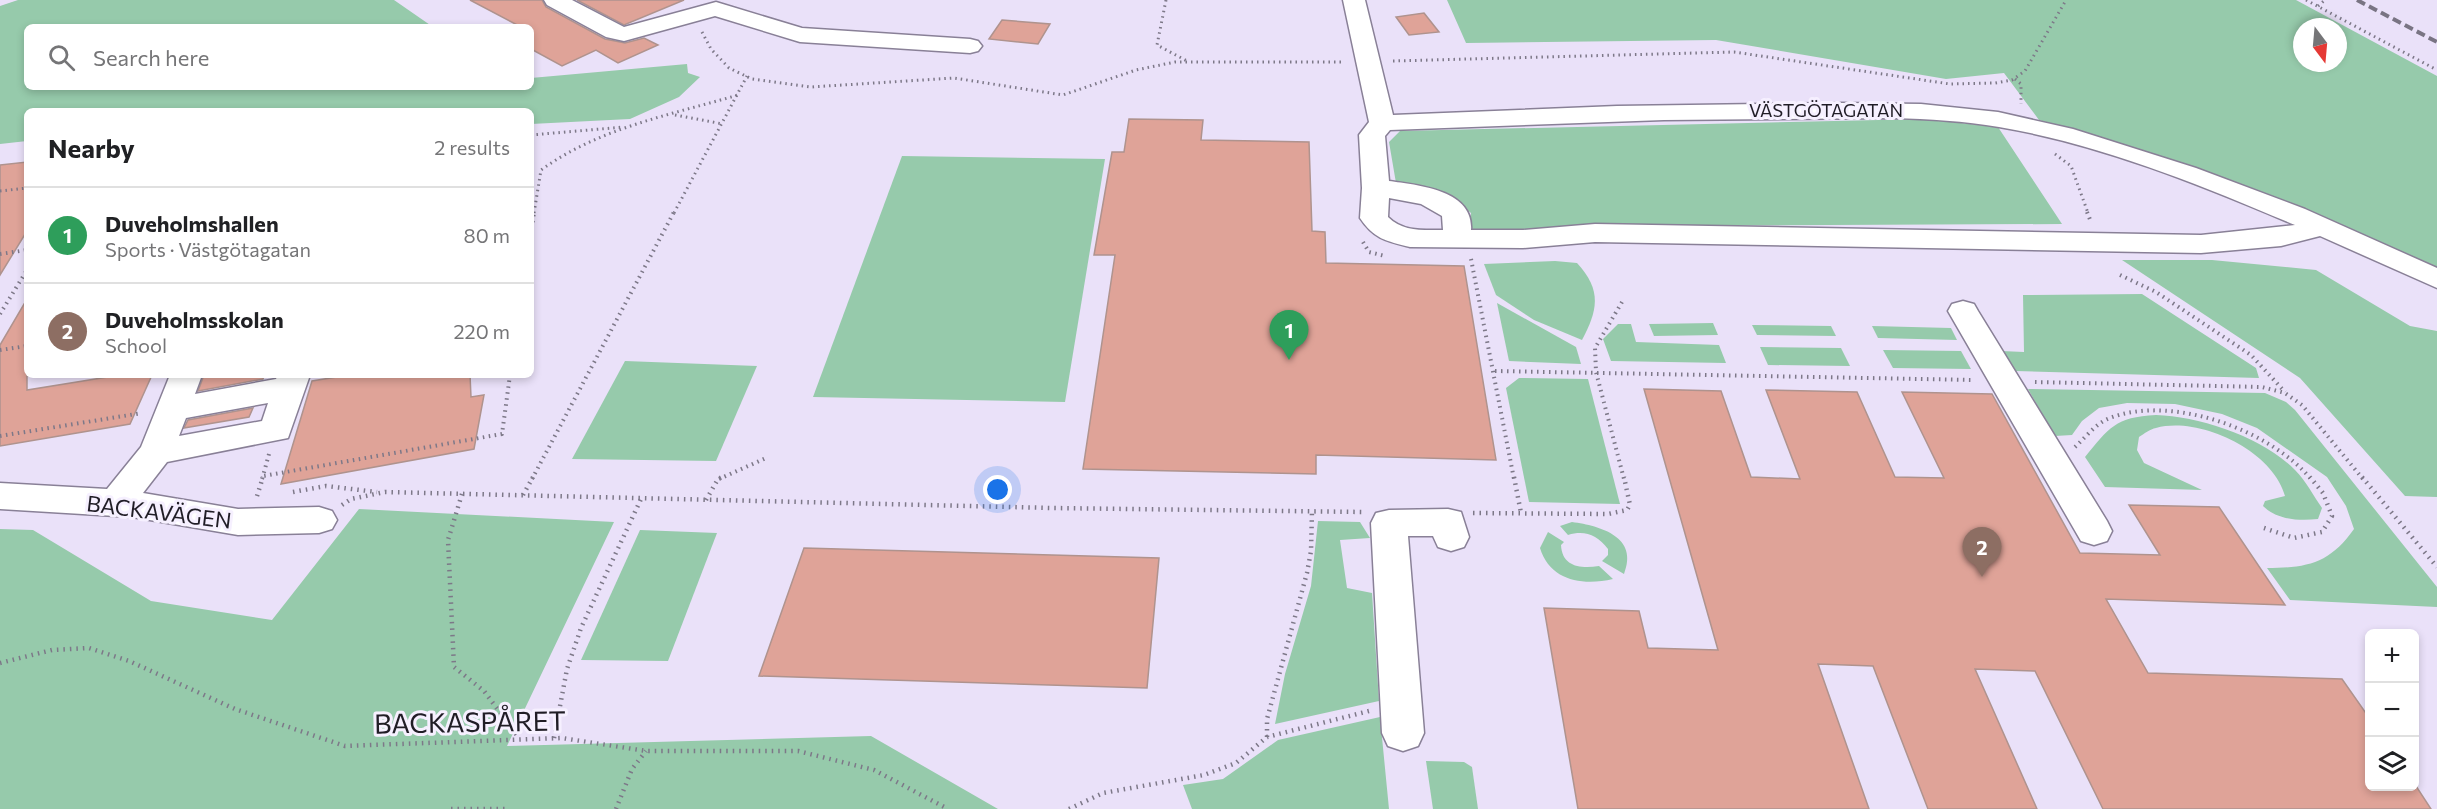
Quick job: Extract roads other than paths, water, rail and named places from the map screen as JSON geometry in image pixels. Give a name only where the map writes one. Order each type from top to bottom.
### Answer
[{"type":"street","points":[[555,0],[614,32],[624,34],[685,17],[715,4],[800,34],[970,46]]},
{"type":"street","points":[[1354,0],[1382,123],[1372,135],[1376,188],[1374,218],[1386,231],[1410,238],[1463,248],[1523,239],[1595,234],[2201,244],[2281,237],[2321,227]]},
{"type":"street","name":"VÄSTGÖTAGATAN","points":[[1382,123],[1728,112],[1874,110],[2023,116],[2179,171],[2321,227],[2437,279]]},
{"type":"street","points":[[1376,188],[1427,196],[1445,204],[1455,213],[1463,248]]},
{"type":"street","points":[[1963,310],[2094,531]]},
{"type":"street","points":[[116,503],[156,452],[185,378]]},
{"type":"street","points":[[172,409],[291,382]]},
{"type":"street","points":[[156,452],[276,430],[291,382]]},
{"type":"street","name":"BACKAVÄGEN","points":[[0,496],[116,503],[238,522],[319,520]]},
{"type":"street","points":[[1402,720],[1389,523],[1448,522],[1457,525]]},
{"type":"railway","points":[[2357,0],[2437,42]]},
{"type":"place","name":"Duveholmshallen","points":[[1289,360]]},
{"type":"place","name":"Duveholmsskolan","points":[[1982,577]]}]
